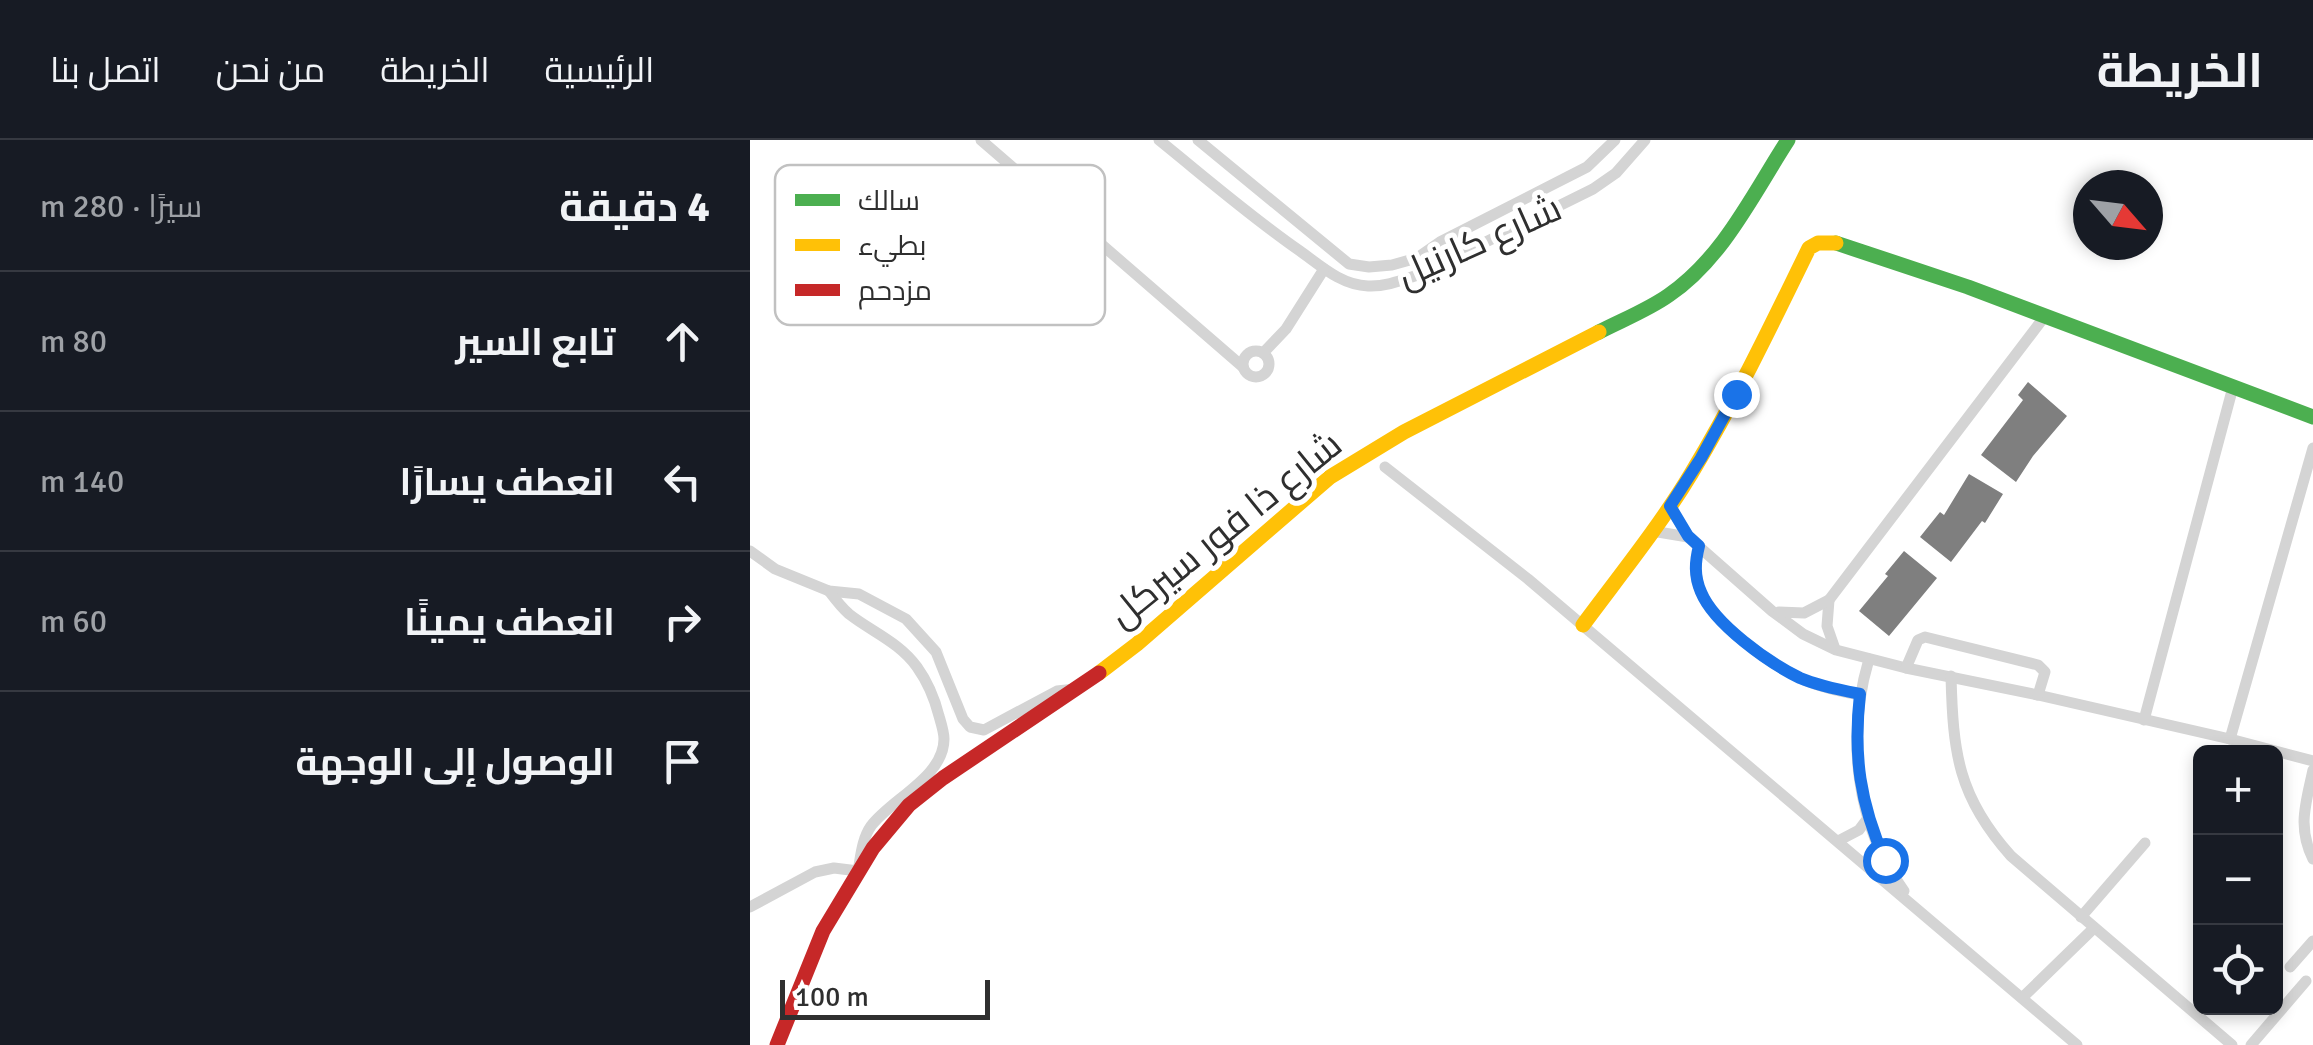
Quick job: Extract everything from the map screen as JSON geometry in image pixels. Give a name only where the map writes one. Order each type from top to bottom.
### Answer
[{"type":"street","points":[[980,140],[1009,165]]},
{"type":"street","name":"شارع كارنيل","points":[[1159,140],[1246,212],[1324,269],[1348,282],[1370,286],[1422,274],[1593,189],[1616,172],[1645,140]]},
{"type":"street","name":"شارع كارنيل","points":[[1198,140],[1349,264],[1369,268],[1417,258],[1440,242],[1587,168],[1616,140]]},
{"type":"street","name":"شارع ذا فور سيركل","points":[[777,1045],[823,930],[873,848],[909,805],[942,778],[1081,688],[1330,477],[1404,432],[1667,297],[1717,252],[1788,140]]},
{"type":"street","points":[[1246,212],[1260,192]]},
{"type":"street","points":[[1583,625],[1701,458],[1809,248],[1818,243],[1834,242],[1968,287],[2313,418]]},
{"type":"street","points":[[1105,248],[1252,377],[1265,373],[1269,365],[1264,353],[1255,350],[1246,354],[1243,367]]},
{"type":"street","points":[[1417,258],[1422,274]]},
{"type":"street","points":[[1264,353],[1286,329],[1324,269]]},
{"type":"street","points":[[1772,611],[1804,612],[1829,600],[2046,316]]},
{"type":"street","points":[[2144,720],[2233,387]]},
{"type":"street","points":[[2230,739],[2313,448]]},
{"type":"street","points":[[1385,467],[1528,579],[2078,1045]]},
{"type":"street","points":[[1670,506],[1688,536],[1772,611],[1803,634],[1836,650],[2313,761]]},
{"type":"street","points":[[1652,531],[1688,536]]},
{"type":"street","points":[[1699,546],[1696,576],[1700,591],[1726,624],[1800,678],[1860,694]]},
{"type":"street","points":[[750,551],[775,569],[829,591],[860,594],[906,619],[936,652],[970,727],[984,730],[1057,691],[1081,688]]},
{"type":"street","points":[[750,907],[815,872],[834,868],[858,870],[864,838],[870,828],[936,766],[942,752],[944,738],[936,704],[917,666],[890,640],[848,614],[829,591]]},
{"type":"street","points":[[1829,600],[1826,626],[1836,650]]},
{"type":"street","points":[[890,640],[906,619]]},
{"type":"street","points":[[1906,668],[1918,640],[1926,637],[2038,665],[2045,672],[2038,695]]},
{"type":"street","points":[[917,666],[936,652]]},
{"type":"street","points":[[1869,658],[1860,694],[1856,751],[1859,779],[1868,818],[1885,860],[1916,907]]},
{"type":"street","points":[[1951,676],[1960,771],[1980,817],[2011,856],[2232,1045]]},
{"type":"street","points":[[2313,770],[2302,823],[2313,859]]},
{"type":"street","points":[[1838,841],[1859,830],[1868,818]]},
{"type":"street","points":[[2081,917],[2146,844]]},
{"type":"street","points":[[2022,998],[2094,928]]},
{"type":"street","points":[[2290,967],[2313,941]]},
{"type":"street","points":[[2251,1045],[2306,980]]},
{"type":"building","points":[[2028,382],[2067,416],[2016,482],[1981,455],[2023,400],[2018,395]]},
{"type":"building","points":[[1969,474],[2003,494],[1985,523],[1982,521],[1951,562],[1920,537],[1940,512],[1944,515]]},
{"type":"building","points":[[1904,551],[1937,578],[1889,636],[1859,611]]},
{"type":"traffic: fast","points":[[1599,332],[1661,300],[1705,263],[1736,224],[1788,140]]},
{"type":"traffic: fast","points":[[1836,243],[1968,287],[2313,417]]},
{"type":"traffic: slow","points":[[1583,625],[1691,474],[1809,248],[1818,243],[1836,243]]},
{"type":"traffic: slow","points":[[1099,673],[1330,477],[1404,432],[1599,332]]},
{"type":"traffic: jam","points":[[777,1045],[823,931],[873,848],[909,805],[1099,673]]},
{"type":"route","points":[[1736,394],[1670,506],[1681,527],[1699,546],[1696,576],[1700,591],[1717,616],[1753,648],[1800,678],[1860,694],[1856,751],[1859,779],[1873,834],[1885,860]]}]
